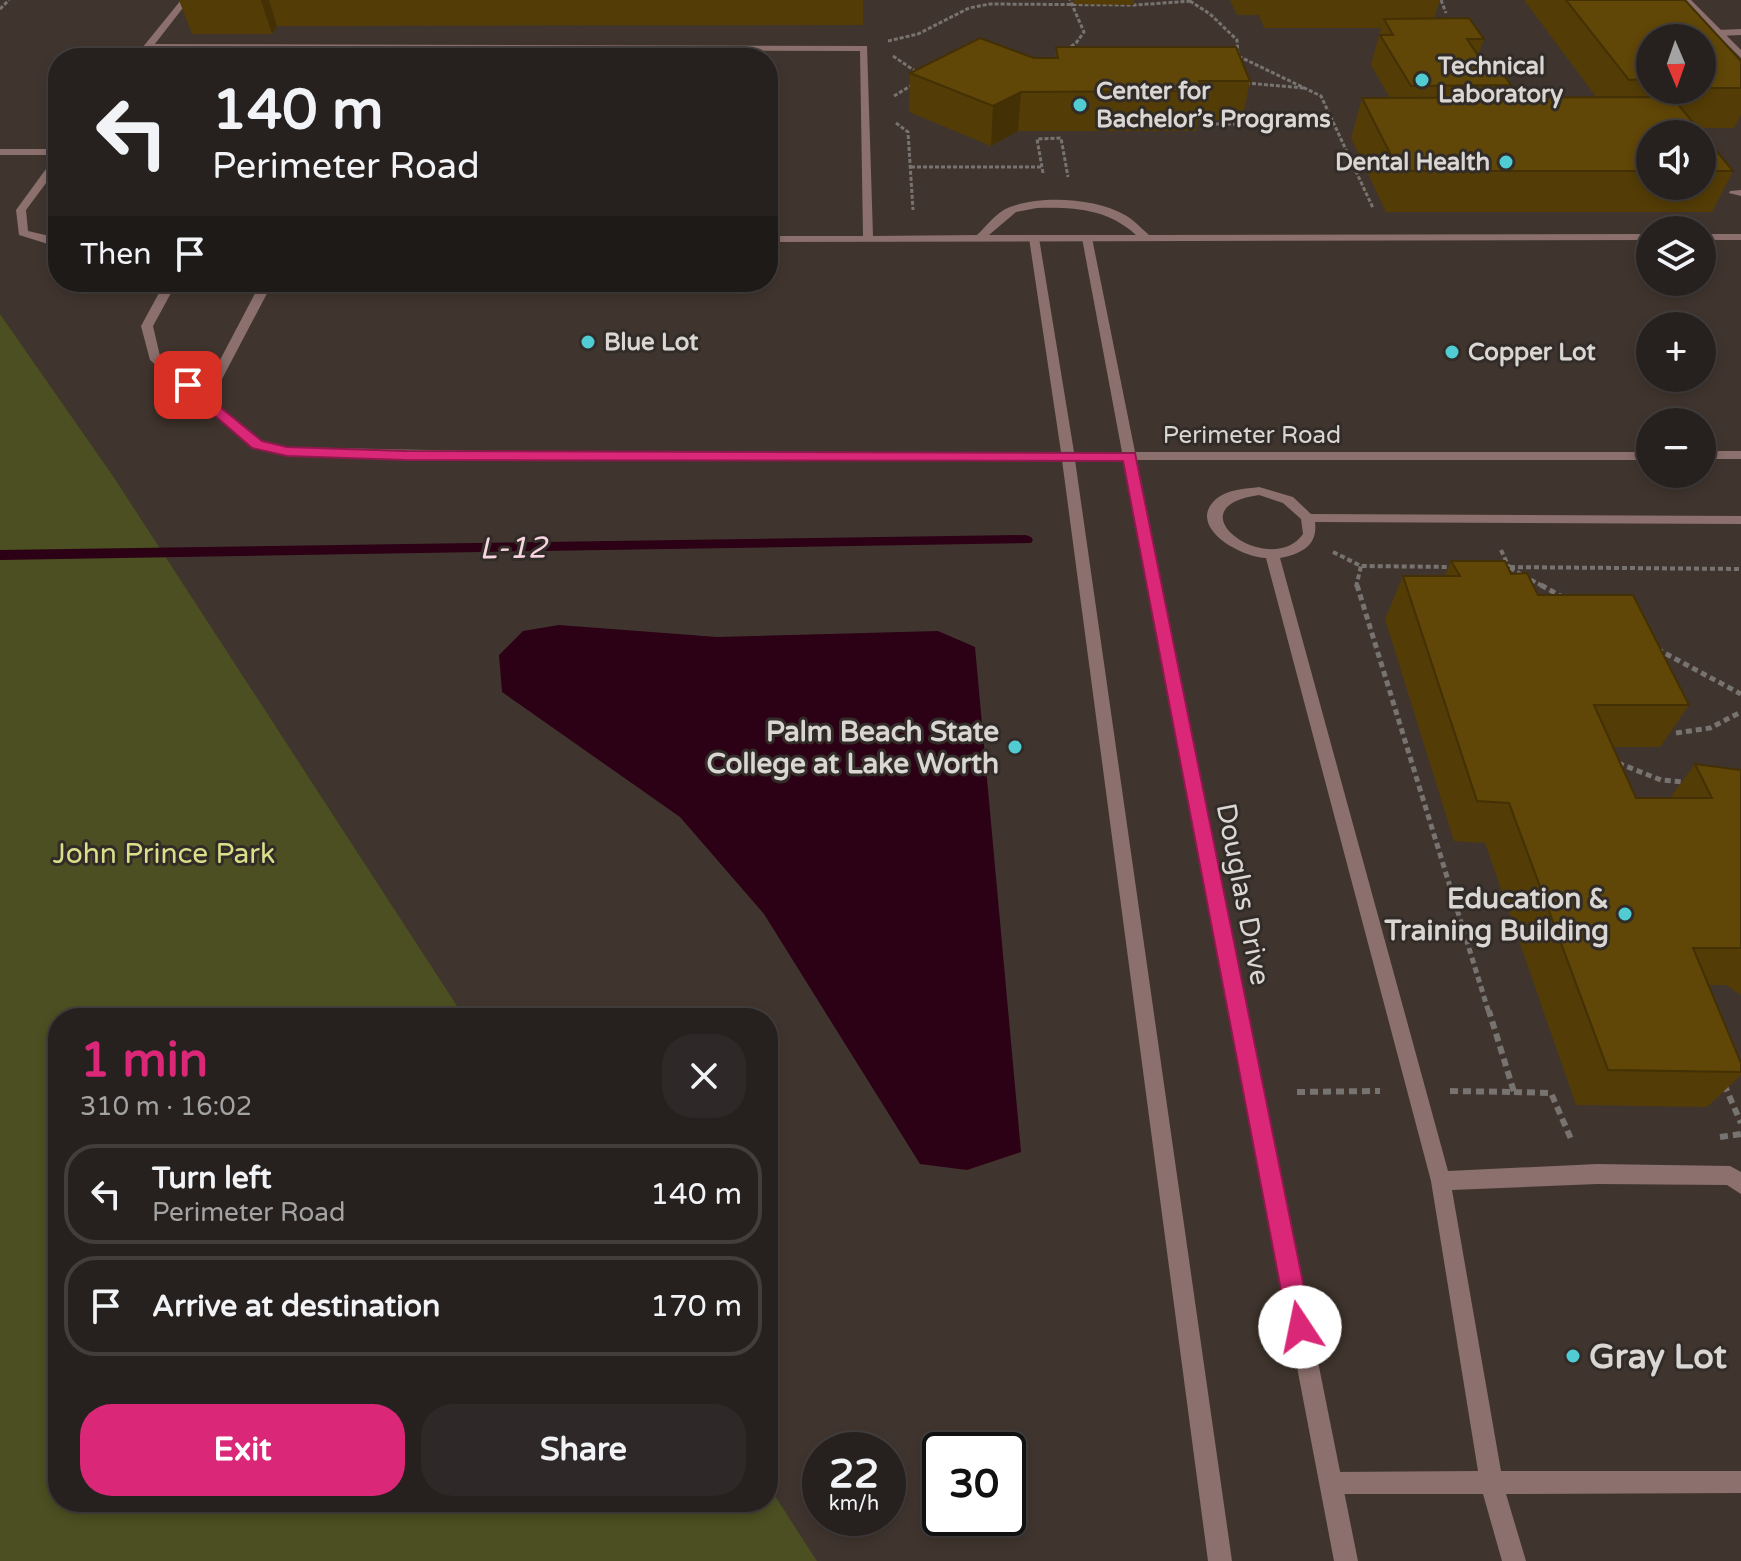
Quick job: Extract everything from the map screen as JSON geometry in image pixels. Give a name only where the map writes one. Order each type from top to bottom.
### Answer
[{"type":"street","points":[[147,47],[185,0]]},
{"type":"street","points":[[1686,0],[1741,55]]},
{"type":"street","points":[[1718,33],[1741,32]]},
{"type":"street","points":[[147,47],[864,48],[868,239]]},
{"type":"street","points":[[0,152],[48,152]]},
{"type":"street","points":[[48,174],[21,210],[23,233],[48,241]]},
{"type":"street","points":[[979,239],[1006,214],[1034,205],[1073,206],[1107,212],[1122,218],[1146,238]]},
{"type":"street","points":[[778,239],[1636,237]]},
{"type":"street","points":[[1716,237],[1741,237]]},
{"type":"street","points":[[1034,238],[1068,457],[1220,1561]]},
{"type":"street","name":"Douglas Drive","points":[[1087,238],[1346,1561]]},
{"type":"street","name":"Perimeter Road","points":[[166,292],[147,326],[154,357],[257,445],[287,451],[405,455],[1636,456]]},
{"type":"street","points":[[205,400],[262,292]]},
{"type":"street","points":[[1716,455],[1741,455]]},
{"type":"street","points":[[1243,492],[1274,494],[1288,500],[1308,518],[1307,540],[1298,548],[1272,554],[1239,548],[1217,531],[1212,521],[1214,511],[1223,499],[1243,492]]},
{"type":"street","points":[[1308,518],[1741,520]]},
{"type":"street","points":[[1272,554],[1441,1181],[1491,1482],[1514,1561]]},
{"type":"street","points":[[1441,1181],[1612,1174],[1730,1176],[1741,1184]]},
{"type":"street","points":[[1331,1483],[1741,1482]]},
{"type":"path","points":[[0,9],[9,0]]},
{"type":"path","points":[[1059,55],[1081,42],[1084,36],[1083,24],[1070,0]]},
{"type":"path","points":[[1441,0],[1446,13]]},
{"type":"path","points":[[879,43],[918,34],[969,8],[990,4],[1071,6],[1190,1],[1210,14],[1237,40],[1235,57],[1321,96],[1374,209]]},
{"type":"path","points":[[890,53],[900,63],[925,77]]},
{"type":"path","points":[[1238,83],[1313,90]]},
{"type":"path","points":[[891,97],[913,84]]},
{"type":"path","points":[[891,119],[908,132],[914,223]]},
{"type":"path","points":[[1203,124],[1335,124]]},
{"type":"path","points":[[1044,180],[1037,139],[1061,138],[1069,180]]},
{"type":"path","points":[[911,167],[1042,167]]},
{"type":"path","points":[[1307,540],[1361,566],[1465,567]]},
{"type":"path","points":[[1361,566],[1356,589],[1514,1092]]},
{"type":"path","points":[[1494,567],[1741,569]]},
{"type":"path","points":[[1509,567],[1516,581]]},
{"type":"path","points":[[1509,567],[1576,604]]},
{"type":"path","points":[[1645,642],[1741,694]]},
{"type":"path","points":[[1676,733],[1710,728],[1741,712]]},
{"type":"path","points":[[1616,762],[1661,780],[1688,783]]},
{"type":"path","points":[[1723,1081],[1741,1123]]},
{"type":"path","points":[[1297,1092],[1415,1090],[1551,1093],[1572,1140],[1587,1140]]},
{"type":"path","points":[[1716,1138],[1741,1134]]},
{"type":"shaded area","name":"Palm Beach State College at Lake Worth","points":[[0,0],[1741,0],[1741,1561],[817,1561],[778,1501],[778,1008],[459,1008],[113,476],[0,314]]},
{"type":"shaded area","points":[[559,625],[717,637],[938,631],[975,647],[1021,1152],[967,1170],[920,1164],[764,914],[680,817],[502,692],[499,655],[523,631]]},
{"type":"green space","name":"John Prince Park","points":[[0,314],[113,476],[459,1008],[48,1008],[48,1512],[778,1512],[778,1501],[817,1561],[0,1561]]},
{"type":"building","points":[[1566,0],[1685,0],[1707,24],[1636,24],[1636,80],[1629,80]]},
{"type":"building","points":[[1469,18],[1484,39],[1467,39],[1481,60],[1493,60],[1511,85],[1411,86],[1380,35],[1393,35],[1384,19]]},
{"type":"building","points":[[1716,34],[1741,61],[1741,88],[1716,88]]},
{"type":"building","points":[[980,38],[1034,58],[1058,58],[1056,47],[1236,47],[1250,81],[1199,81],[1203,91],[1021,92],[993,106],[910,73]]},
{"type":"building","points":[[1636,97],[1636,104],[1678,104],[1691,120],[1636,120],[1636,171],[1399,171],[1362,98]]},
{"type":"building","points":[[1716,150],[1733,171],[1716,171]]},
{"type":"building","name":"Education & Training Building","points":[[1451,561],[1505,561],[1511,574],[1527,573],[1538,595],[1633,595],[1689,705],[1594,705],[1636,798],[1712,798],[1695,764],[1741,770],[1741,948],[1693,948],[1741,1063],[1741,1072],[1608,1070],[1509,803],[1477,801],[1403,576],[1460,576]]},
{"type":"waterway","name":"L-12","points":[[0,555],[1026,540]]},
{"type":"place","name":"Technical Laboratory","points":[[1422,80]]},
{"type":"place","name":"Center for Bachelor’s Programs","points":[[1080,105]]},
{"type":"place","name":"Dental Health","points":[[1506,162]]},
{"type":"place","name":"Blue Lot","points":[[588,342]]},
{"type":"place","name":"Copper Lot","points":[[1452,352]]},
{"type":"place","name":"Palm Beach State College at Lake Worth","points":[[1015,747]]},
{"type":"place","name":"Education & Training Building","points":[[1625,914]]},
{"type":"place","name":"Gray Lot","points":[[1573,1356]]},
{"type":"route","points":[[188,385],[257,445],[287,451],[405,455],[1130,457],[1300,1327]]}]
